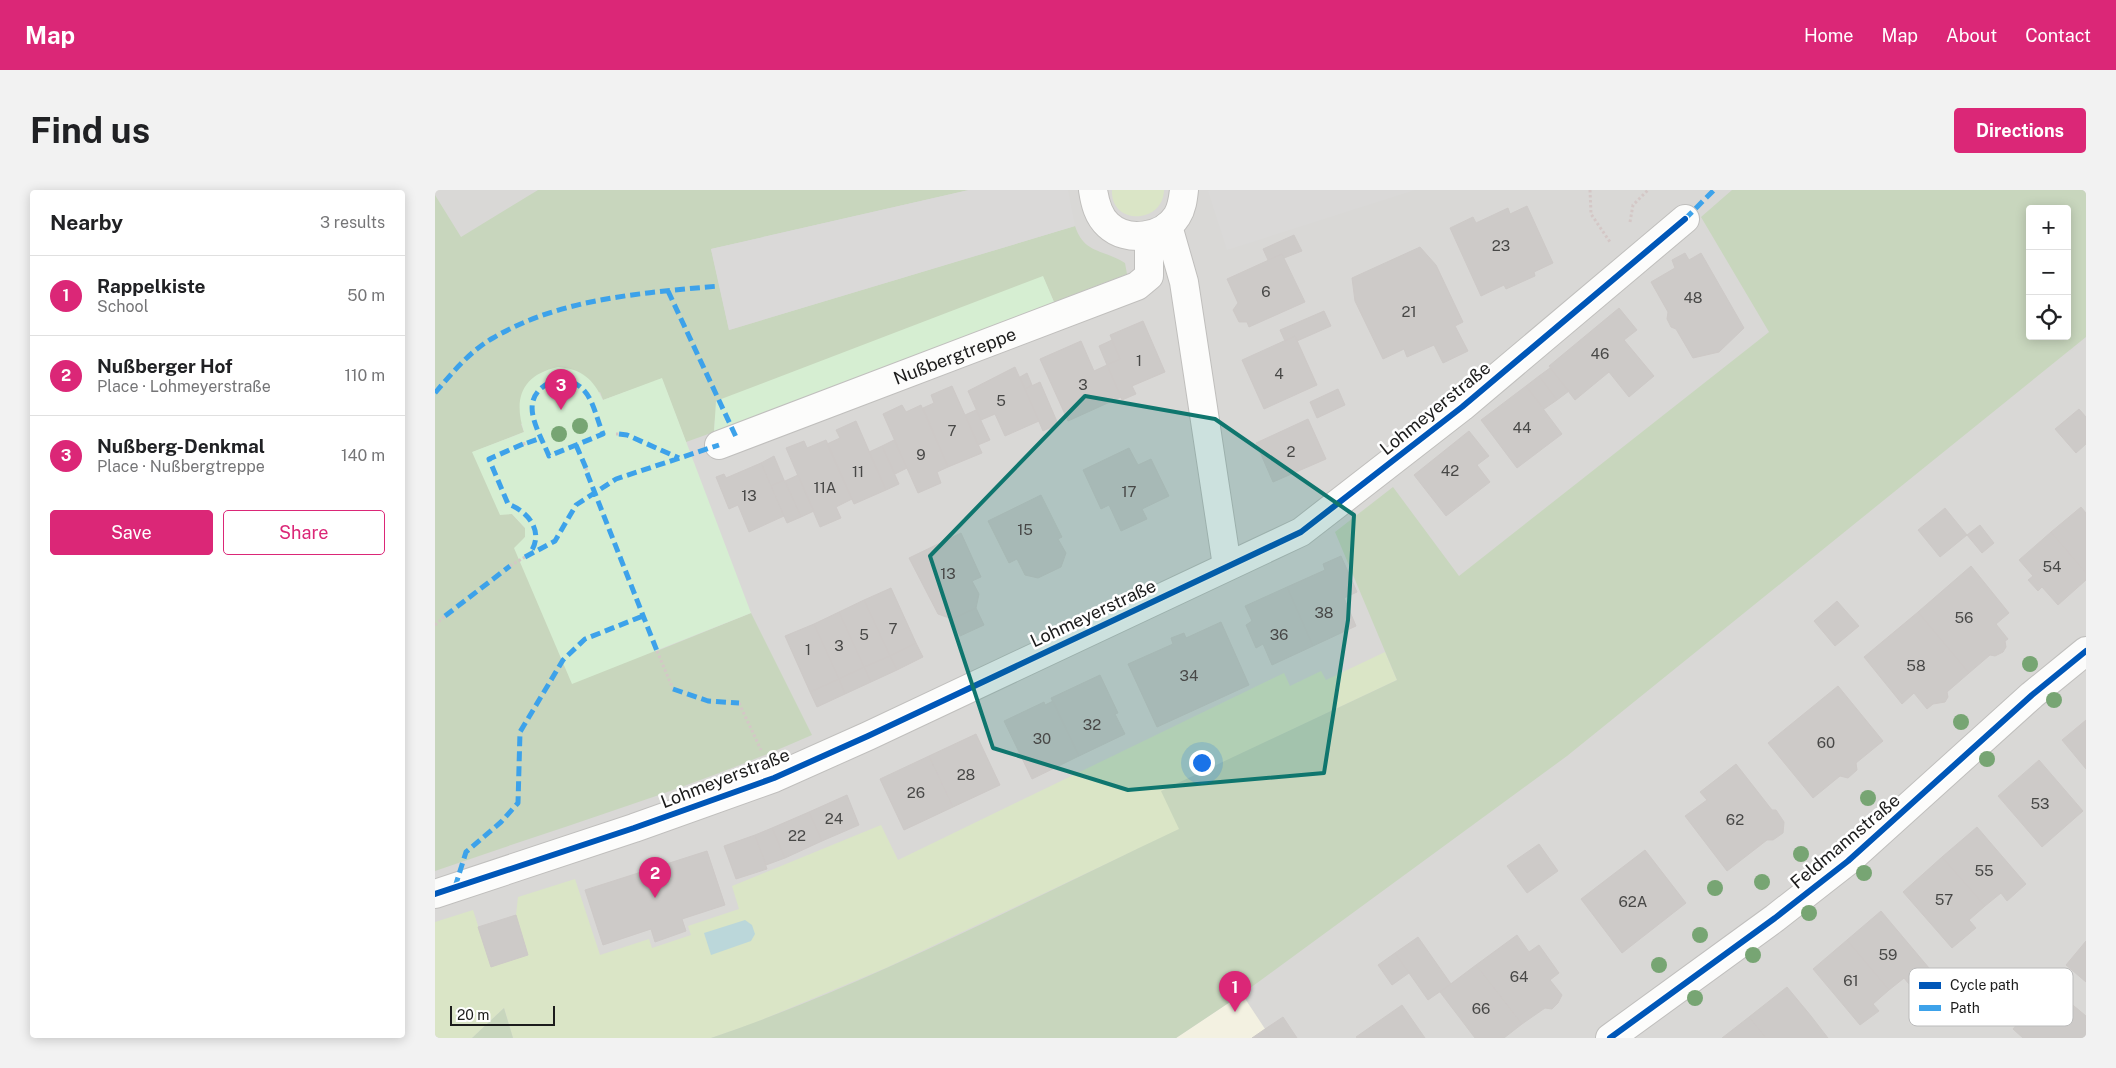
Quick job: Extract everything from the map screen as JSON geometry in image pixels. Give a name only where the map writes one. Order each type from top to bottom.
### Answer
[{"type":"street","points":[[1093,190],[1095,205],[1107,224],[1129,235],[1159,231],[1181,208],[1184,190]]},
{"type":"street","name":"Lohmeyerstraße","points":[[435,894],[634,828],[774,778],[868,736],[1301,532],[1462,407],[1685,219]]},
{"type":"street","points":[[1159,231],[1184,282],[1227,566]]},
{"type":"street","name":"Nußbergtreppe","points":[[719,446],[1137,286],[1149,276],[1159,231]]},
{"type":"street","name":"Feldmannstraße","points":[[1610,1038],[1775,918],[1848,861],[2032,695],[2086,651]]},
{"type":"path","points":[[1590,190],[1591,214],[1629,266]]},
{"type":"path","points":[[1629,224],[1633,206],[1648,190]]},
{"type":"path","points":[[510,566],[525,557]]},
{"type":"path","points":[[435,625],[445,616]]},
{"type":"path","points":[[657,651],[673,689]]},
{"type":"path","points":[[739,704],[764,756]]},
{"type":"highlighted area","points":[[1085,396],[1215,419],[1354,515],[1348,620],[1324,773],[1128,790],[993,748],[930,556]]},
{"type":"shaded area","points":[[435,190],[2086,190],[2086,1038],[435,1038]]},
{"type":"shaded area","points":[[969,190],[1068,190],[1075,226],[729,330],[711,249]]},
{"type":"shaded area","points":[[1415,190],[1227,250],[1208,191]]},
{"type":"shaded area","points":[[1242,994],[1271,1038],[1176,1038]]},
{"type":"green space","points":[[538,190],[969,190],[711,249],[729,330],[1075,226],[1079,235],[1089,246],[1125,263],[1127,274],[1054,302],[1043,277],[715,418],[714,432],[686,442],[662,379],[603,400],[600,392],[521,424],[524,432],[473,452],[504,514],[512,514],[525,528],[525,537],[520,544],[657,651],[751,613],[812,735],[766,755],[625,807],[435,871],[435,195],[461,237]]},
{"type":"green space","points":[[1112,190],[1164,190],[1161,201],[1155,210],[1147,215],[1137,216],[1127,215],[1119,210],[1114,201]]},
{"type":"green space","points":[[1732,190],[2086,190],[2086,337],[1567,756],[1242,994],[1176,1038],[711,1038],[771,1016],[889,967],[1179,829],[1161,791],[1397,680],[1335,532],[1393,487],[1459,576],[1769,332],[1701,217]]},
{"type":"green space","points":[[1043,276],[1054,302],[714,432],[716,401]]},
{"type":"green space","points":[[558,367],[574,370],[586,376],[595,386],[603,400],[662,378],[751,613],[572,684],[514,548],[525,537],[525,528],[512,514],[500,515],[472,452],[524,432],[520,409],[520,399],[523,390],[536,376]]},
{"type":"green space","points":[[1385,652],[1397,680],[1162,791],[1180,829],[888,967],[752,1024],[711,1038],[513,1038],[504,1008],[472,1038],[435,1038],[435,922],[473,910],[491,966],[528,955],[516,915],[518,897],[575,879],[600,955],[649,939],[652,948],[691,935],[688,926],[739,909],[732,886],[881,825],[898,860],[1284,673],[1290,686],[1321,671],[1326,680]]},
{"type":"green space","points":[[504,1008],[513,1038],[472,1038]]},
{"type":"water","points":[[745,920],[752,925],[755,934],[751,941],[711,955],[704,933]]},
{"type":"building","points":[[1527,206],[1553,263],[1534,272],[1535,276],[1506,289],[1504,285],[1481,296],[1450,228],[1473,217],[1476,223],[1508,208],[1510,214]]},
{"type":"building","points":[[1294,235],[1302,251],[1284,258],[1282,254],[1268,260],[1263,249]]},
{"type":"building","points":[[1420,247],[1436,265],[1463,322],[1455,326],[1468,351],[1443,363],[1434,345],[1407,357],[1404,349],[1383,359],[1355,301],[1352,278]]},
{"type":"building","points":[[1685,253],[1689,260],[1701,253],[1744,328],[1719,352],[1693,358],[1676,329],[1671,327],[1667,319],[1668,312],[1651,282],[1675,268],[1672,260]]},
{"type":"building","points":[[1282,254],[1305,302],[1249,327],[1247,322],[1239,322],[1233,310],[1238,303],[1227,279]]},
{"type":"building","points":[[1619,308],[1637,330],[1624,340],[1654,376],[1629,397],[1609,372],[1575,400],[1549,366]]},
{"type":"building","points":[[1324,311],[1331,326],[1297,341],[1295,336],[1285,341],[1280,330]]},
{"type":"building","points":[[1143,321],[1165,372],[1132,386],[1136,394],[1122,400],[1107,365],[1120,359],[1110,335]]},
{"type":"building","points":[[1295,336],[1317,385],[1264,409],[1242,360]]},
{"type":"building","points":[[1112,340],[1120,359],[1107,365],[1099,346]]},
{"type":"building","points":[[1081,341],[1094,371],[1107,365],[1121,397],[1068,421],[1040,359]]},
{"type":"building","points":[[1015,367],[1039,421],[1005,436],[995,414],[981,420],[968,391]]},
{"type":"building","points":[[1550,368],[1569,391],[1557,400],[1539,376]]},
{"type":"building","points":[[1027,373],[1032,385],[1025,389],[1020,377]]},
{"type":"building","points":[[1539,376],[1557,400],[1544,409],[1526,386]]},
{"type":"building","points":[[1040,382],[1058,424],[1043,431],[1025,389]]},
{"type":"building","points":[[952,386],[982,453],[948,467],[923,408],[934,403],[931,395]]},
{"type":"building","points":[[1526,386],[1562,434],[1517,468],[1481,420]]},
{"type":"building","points":[[1338,389],[1345,405],[1317,418],[1310,402]]},
{"type":"building","points":[[902,405],[906,412],[921,405],[948,467],[937,472],[941,483],[918,493],[883,414]]},
{"type":"building","points":[[2079,409],[2086,417],[2086,444],[2076,453],[2055,429]]},
{"type":"building","points":[[976,410],[990,440],[978,445],[965,415]]},
{"type":"building","points":[[1308,419],[1326,459],[1273,482],[1256,443]]},
{"type":"building","points":[[856,421],[886,490],[854,504],[827,444],[840,438],[836,430]]},
{"type":"building","points":[[1469,431],[1489,456],[1477,465],[1490,482],[1446,516],[1414,475]]},
{"type":"building","points":[[826,440],[852,499],[836,507],[841,518],[820,527],[786,448],[804,441],[807,448]]},
{"type":"building","points":[[894,440],[907,468],[895,474],[882,446]]},
{"type":"building","points":[[882,446],[899,484],[886,490],[869,452]]},
{"type":"building","points":[[1129,448],[1138,465],[1151,459],[1169,496],[1142,509],[1147,519],[1121,531],[1109,505],[1101,509],[1083,470]]},
{"type":"building","points":[[774,456],[784,480],[771,486],[761,463]]},
{"type":"building","points":[[761,463],[784,516],[749,532],[738,505],[729,509],[716,477],[724,474],[726,478]]},
{"type":"building","points":[[798,475],[814,511],[801,517],[785,481]]},
{"type":"building","points":[[784,480],[801,517],[787,523],[771,486]]},
{"type":"building","points":[[1041,495],[1062,537],[1058,539],[1066,553],[1061,567],[1038,578],[1025,575],[1017,559],[1009,563],[988,521]]},
{"type":"building","points":[[2081,507],[2086,513],[2086,573],[2051,532]]},
{"type":"building","points":[[1945,508],[1967,535],[1940,557],[1918,530]]},
{"type":"building","points":[[1980,525],[1994,543],[1982,553],[1967,535]]},
{"type":"building","points":[[2051,532],[2086,573],[2086,580],[2058,605],[2042,587],[2038,591],[2028,580],[2033,576],[2019,560]]},
{"type":"building","points":[[961,533],[981,577],[972,581],[979,594],[976,608],[952,619],[938,614],[909,558]]},
{"type":"building","points":[[1341,556],[1357,592],[1344,598],[1356,626],[1313,646],[1287,587],[1325,570],[1323,564]]},
{"type":"building","points":[[1971,566],[2009,613],[1996,624],[2008,639],[2005,641],[2006,647],[2003,652],[1995,656],[1990,655],[1969,673],[1918,612]]},
{"type":"building","points":[[1287,587],[1313,646],[1272,665],[1263,644],[1256,648],[1246,625],[1252,621],[1245,606]]},
{"type":"building","points":[[891,588],[916,643],[890,656],[864,600]]},
{"type":"building","points":[[864,600],[890,656],[864,667],[839,612]]},
{"type":"building","points":[[1837,601],[1859,626],[1835,646],[1814,621]]},
{"type":"building","points":[[976,608],[984,625],[960,636],[952,619]]},
{"type":"building","points":[[839,612],[864,667],[839,679],[814,624]]},
{"type":"building","points":[[1918,612],[1969,673],[1947,692],[1948,697],[1945,702],[1933,704],[1927,709],[1914,693],[1902,704],[1864,657]]},
{"type":"building","points":[[1221,622],[1249,685],[1157,727],[1128,664],[1173,644],[1171,638],[1184,633],[1186,638]]},
{"type":"building","points":[[814,624],[839,679],[810,692],[785,636]]},
{"type":"building","points":[[916,643],[923,657],[897,670],[890,656]]},
{"type":"building","points":[[890,656],[897,670],[871,682],[864,667]]},
{"type":"building","points":[[864,667],[871,682],[845,694],[839,679]]},
{"type":"building","points":[[1100,675],[1118,713],[1115,714],[1125,734],[1079,756],[1051,698]]},
{"type":"building","points":[[839,679],[845,694],[817,707],[810,692]]},
{"type":"building","points":[[1838,686],[1883,741],[1856,763],[1857,770],[1848,778],[1840,776],[1813,798],[1768,743]]},
{"type":"building","points":[[1053,701],[1079,756],[1032,779],[1004,721],[1044,702],[1045,705]]},
{"type":"building","points":[[2086,720],[2086,769],[2062,740]]},
{"type":"building","points":[[976,734],[1000,785],[953,807],[929,756]]},
{"type":"building","points":[[929,756],[953,807],[904,830],[880,779]]},
{"type":"building","points":[[2039,760],[2083,811],[2042,847],[1998,796]]},
{"type":"building","points":[[1736,764],[1772,810],[1776,810],[1784,822],[1783,833],[1773,840],[1767,840],[1727,871],[1685,816],[1707,800],[1700,792]]},
{"type":"building","points":[[847,795],[859,825],[822,841],[809,812]]},
{"type":"building","points":[[809,812],[822,841],[785,858],[772,828]]},
{"type":"building","points":[[1977,827],[2026,884],[2007,901],[2001,893],[1985,906],[1942,857]]},
{"type":"building","points":[[772,828],[785,858],[766,865],[755,835]]},
{"type":"building","points":[[755,835],[767,869],[736,879],[724,846]]},
{"type":"building","points":[[1539,844],[1558,871],[1527,893],[1507,866]]},
{"type":"building","points":[[1645,850],[1686,903],[1622,953],[1581,899]]},
{"type":"building","points":[[707,851],[725,905],[682,919],[686,931],[655,942],[651,929],[603,945],[585,890]]},
{"type":"building","points":[[1942,857],[1985,906],[1969,920],[1976,928],[1952,948],[1903,892]]},
{"type":"building","points":[[1881,911],[1929,968],[1909,968],[1909,984],[1904,978],[1889,990],[1847,940]]},
{"type":"building","points":[[516,915],[528,955],[491,967],[478,927]]},
{"type":"building","points":[[1517,935],[1529,952],[1539,945],[1559,973],[1550,980],[1562,995],[1552,1009],[1545,1008],[1522,1024],[1476,965]]},
{"type":"building","points":[[1418,937],[1451,984],[1428,1000],[1395,953]]},
{"type":"building","points":[[1847,940],[1889,990],[1873,1004],[1879,1011],[1860,1025],[1813,969]]},
{"type":"building","points":[[2086,941],[2086,982],[2073,971],[2073,968],[2066,965]]},
{"type":"building","points":[[1395,953],[1409,973],[1392,985],[1378,965]]},
{"type":"building","points":[[1476,965],[1522,1024],[1504,1038],[1475,1038],[1440,992]]},
{"type":"building","points":[[1787,987],[1828,1038],[1766,1038],[1749,1017]]},
{"type":"building","points":[[1402,1005],[1425,1038],[1356,1037]]},
{"type":"building","points":[[2073,1005],[2086,1016],[2086,1038],[2023,1038],[2013,1029],[2016,1026],[2073,1026]]},
{"type":"building","points":[[1283,1017],[1297,1038],[1271,1038],[1265,1029]]},
{"type":"building","points":[[1749,1017],[1766,1038],[1722,1038]]},
{"type":"building","points":[[1265,1029],[1271,1038],[1252,1038]]},
{"type":"marked path","points":[[1685,219],[1714,190]]},
{"type":"marked path","points":[[435,393],[462,363],[485,343],[519,325],[546,314],[574,306],[632,295],[719,286]]},
{"type":"marked path","points":[[668,291],[737,439]]},
{"type":"marked path","points":[[557,379],[568,381],[584,390],[593,405],[603,434],[549,456],[532,412],[536,394],[544,386],[557,379]]},
{"type":"marked path","points":[[619,434],[627,435],[679,458]]},
{"type":"marked path","points":[[527,443],[541,438]]},
{"type":"marked path","points":[[523,444],[489,459],[508,504],[522,512],[532,523],[536,537],[530,553]]},
{"type":"marked path","points":[[576,445],[586,468]]},
{"type":"marked path","points":[[525,557],[555,541],[576,505],[616,479],[719,445]]},
{"type":"marked path","points":[[587,473],[657,651]]},
{"type":"marked path","points":[[445,616],[510,566]]},
{"type":"marked path","points":[[455,887],[466,852],[501,822],[518,803],[520,732],[563,660],[585,639],[643,616]]},
{"type":"marked path","points":[[673,689],[708,701],[739,703]]},
{"type":"cycle path","points":[[435,894],[634,828],[774,778],[868,736],[1301,532],[1462,407],[1685,219]]},
{"type":"cycle path","points":[[1610,1038],[1775,918],[1848,861],[2032,695],[2086,651]]},
{"type":"place","name":"Nußberg-Denkmal","points":[[561,410]]},
{"type":"place","name":"Nußberger Hof","points":[[655,898]]},
{"type":"place","name":"Rappelkiste","points":[[1235,1012]]}]
